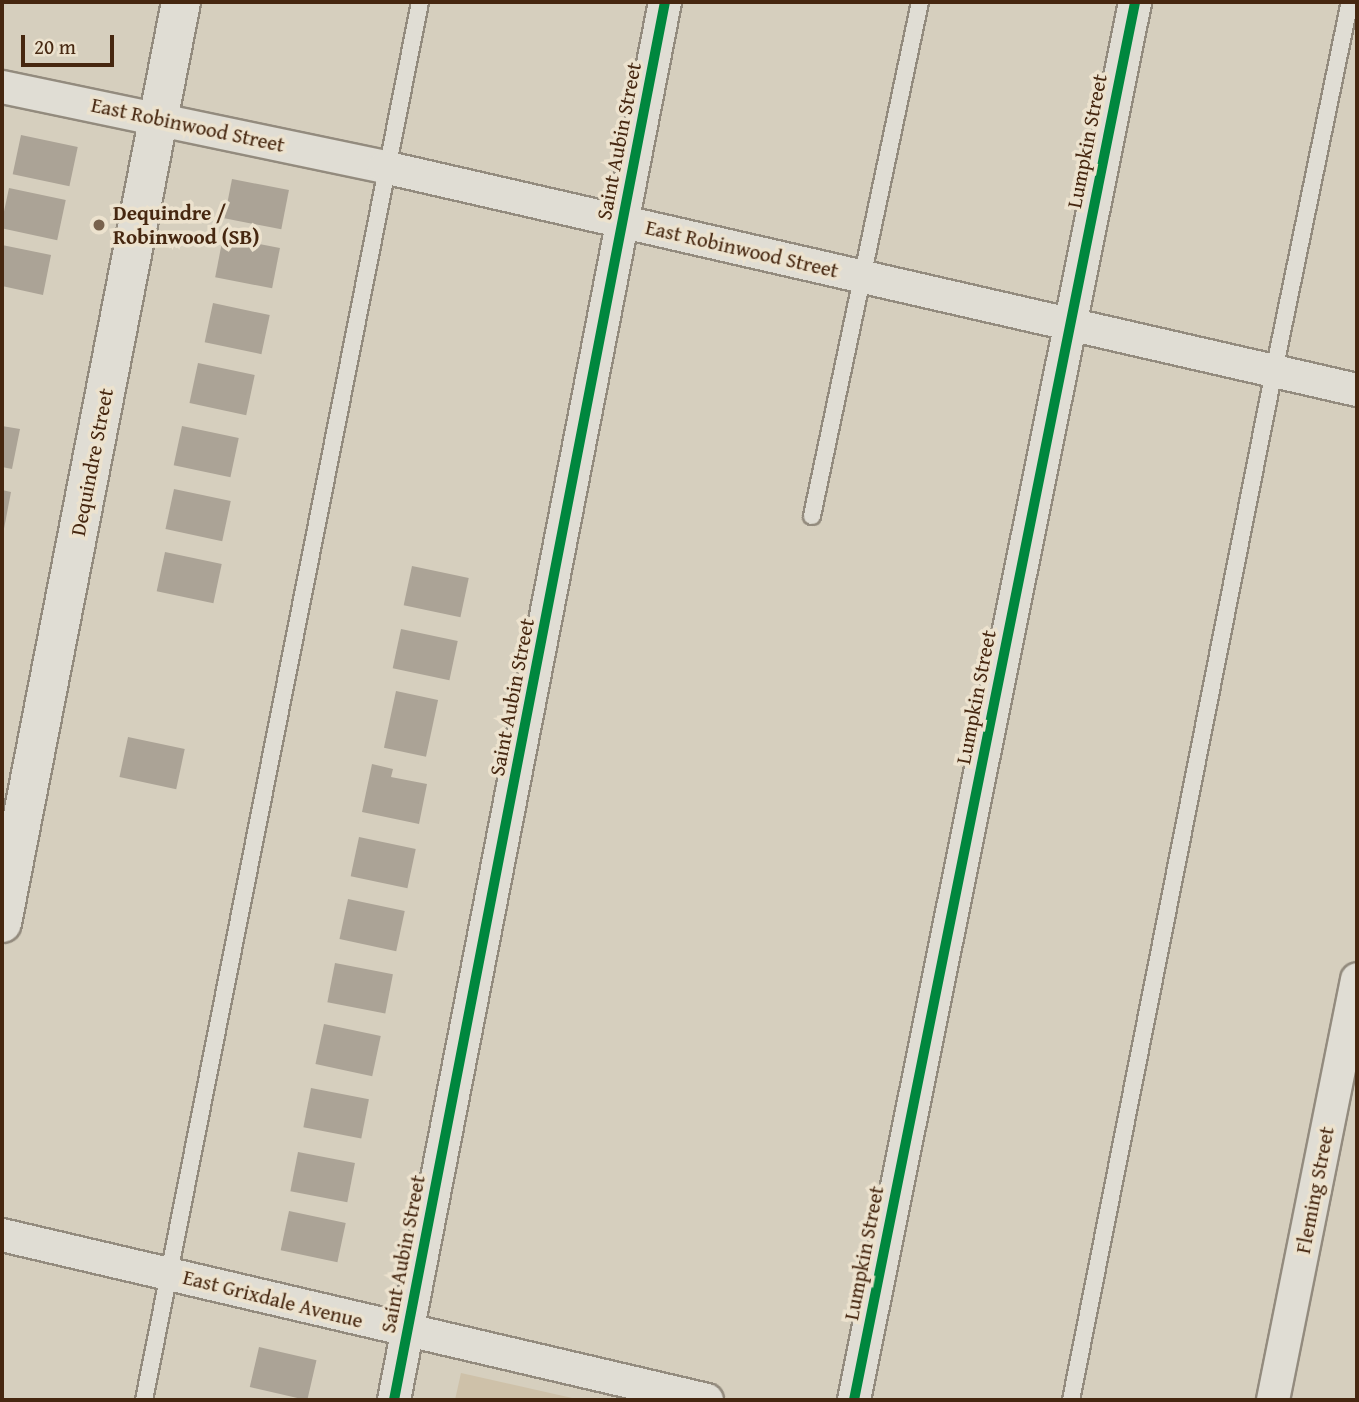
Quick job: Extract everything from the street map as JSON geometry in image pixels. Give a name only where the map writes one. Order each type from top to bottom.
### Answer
[{"type":"street","name":"Dequindre Street","points":[[2,923],[181,2]]},
{"type":"street","name":"Saint Aubin Street","points":[[394,1400],[665,2]]},
{"type":"street","name":"Lumpkin Street","points":[[854,1400],[1135,2]]},
{"type":"street","name":"East Robinwood Street","points":[[2,87],[159,117],[388,168],[1357,390]]},
{"type":"street","name":"Fleming Street","points":[[1273,1400],[1357,979]]},
{"type":"street","name":"East Grixdale Avenue","points":[[2,1235],[707,1400]]},
{"type":"lane","points":[[144,1400],[420,2]]},
{"type":"lane","points":[[812,516],[920,2]]},
{"type":"lane","points":[[1071,1400],[1274,371],[1350,2]]},
{"type":"shaded area","points":[[461,1373],[581,1400],[455,1400]]},
{"type":"building","points":[[21,135],[78,147],[69,186],[13,174]]},
{"type":"building","points":[[232,179],[289,190],[281,229],[224,218]]},
{"type":"building","points":[[9,188],[66,200],[57,240],[2,228]]},
{"type":"building","points":[[223,237],[280,248],[272,288],[215,277]]},
{"type":"building","points":[[2,245],[51,255],[43,295],[2,286]]},
{"type":"building","points":[[213,303],[270,315],[261,354],[205,342]]},
{"type":"building","points":[[198,363],[255,375],[246,415],[189,403]]},
{"type":"building","points":[[2,426],[20,429],[12,469],[2,467]]},
{"type":"building","points":[[182,426],[239,438],[230,477],[174,465]]},
{"type":"building","points":[[174,489],[231,501],[222,541],[165,529]]},
{"type":"building","points":[[2,490],[11,492],[3,534],[2,534]]},
{"type":"building","points":[[165,552],[222,564],[213,603],[157,591]]},
{"type":"building","points":[[412,566],[469,578],[460,617],[404,605]]},
{"type":"building","points":[[401,629],[458,641],[449,680],[393,668]]},
{"type":"building","points":[[396,691],[438,700],[426,757],[384,748]]},
{"type":"building","points":[[128,737],[185,749],[176,789],[119,777]]},
{"type":"building","points":[[372,764],[393,769],[391,777],[427,784],[419,824],[362,812]]},
{"type":"building","points":[[359,837],[416,849],[407,888],[351,876]]},
{"type":"building","points":[[348,899],[405,911],[396,951],[339,939]]},
{"type":"building","points":[[335,963],[393,974],[385,1014],[327,1002]]},
{"type":"building","points":[[324,1024],[381,1036],[372,1076],[315,1064]]},
{"type":"building","points":[[311,1088],[369,1099],[361,1139],[303,1127]]},
{"type":"building","points":[[298,1152],[355,1163],[347,1202],[290,1191]]},
{"type":"building","points":[[289,1211],[346,1223],[337,1262],[281,1250]]},
{"type":"building","points":[[259,1347],[316,1360],[307,1400],[250,1387]]},
{"type":"cycle path","points":[[394,1400],[665,2]]},
{"type":"cycle path","points":[[854,1400],[1135,2]]},
{"type":"place","name":"Dequindre / Robinwood (SB)","points":[[99,225]]}]
